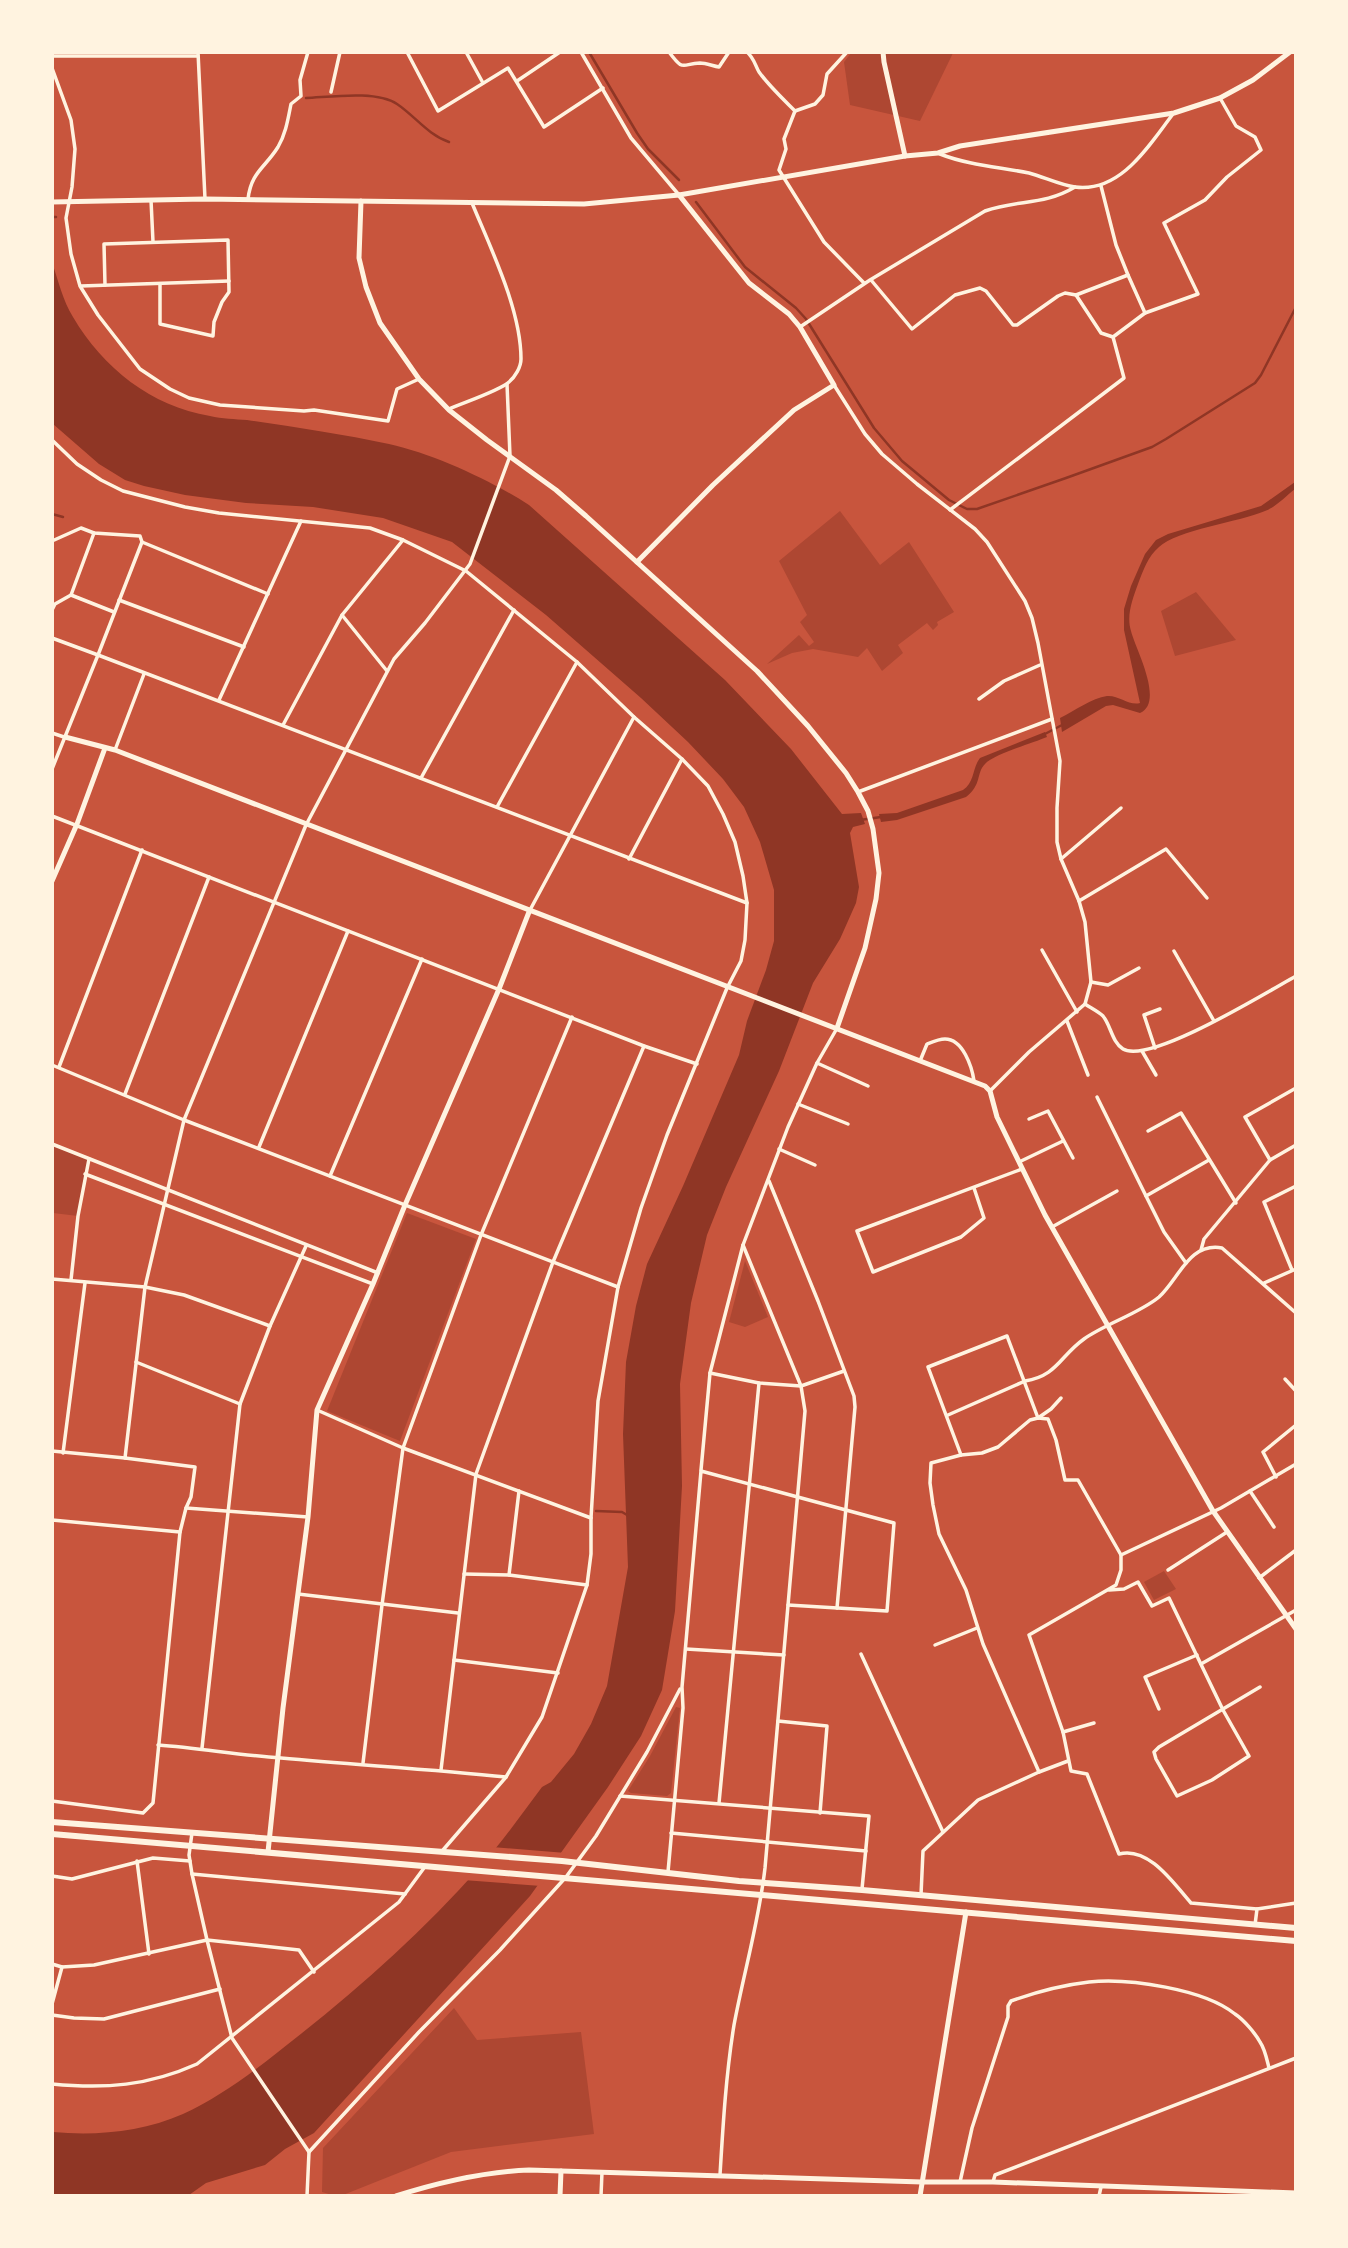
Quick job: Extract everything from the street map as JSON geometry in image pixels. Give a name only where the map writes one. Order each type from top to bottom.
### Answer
[{"type":"highway","points":[[52,1822],[562,1861],[764,1883],[1296,1928]]},
{"type":"highway","points":[[52,1834],[1296,1941]]},
{"type":"street","points":[[248,199],[250,183],[278,147],[287,128],[291,104],[301,96],[300,79],[308,52]]},
{"type":"street","points":[[331,92],[340,52]]},
{"type":"street","points":[[407,52],[438,111],[508,68],[544,127],[603,88]]},
{"type":"street","points":[[466,52],[483,83]]},
{"type":"street","points":[[517,81],[560,52]]},
{"type":"street","points":[[581,52],[631,138],[749,283],[789,314],[800,327],[865,435],[882,454],[975,529],[987,542],[1014,582],[1032,618],[1060,761],[1056,808],[1057,842],[1085,922],[1091,982],[1085,1004],[990,1091]]},
{"type":"street","points":[[669,52],[678,64],[686,67],[702,63],[719,67],[729,52]]},
{"type":"street","points":[[747,52],[758,70],[796,111]]},
{"type":"street","points":[[752,57],[757,52]]},
{"type":"street","points":[[796,111],[815,104],[823,95],[827,74],[847,52]]},
{"type":"street","points":[[883,52],[905,156]]},
{"type":"street","points":[[56,202],[248,199],[584,204],[679,195],[905,156],[938,153],[960,145],[1174,113],[1220,98],[1253,80],[1290,52]]},
{"type":"street","points":[[52,56],[198,54],[205,199]]},
{"type":"street","points":[[52,68],[71,120],[75,149],[66,218],[71,254],[80,286],[98,315],[140,369],[170,389],[220,405],[314,410],[388,421],[397,388],[419,379]]},
{"type":"street","points":[[1113,337],[1145,313],[1198,293],[1164,223],[1205,200],[1227,177],[1261,150],[1255,137],[1236,126],[1220,98]]},
{"type":"street","points":[[796,111],[784,139],[786,149],[779,170],[824,242],[864,284]]},
{"type":"street","points":[[938,153],[1075,187],[1101,186],[1138,161],[1174,113]]},
{"type":"street","points":[[1101,186],[1115,245],[1145,313]]},
{"type":"street","points":[[800,327],[870,280],[985,211],[1001,205],[1046,201],[1075,187]]},
{"type":"street","points":[[151,200],[153,242]]},
{"type":"street","points":[[361,201],[359,258],[366,287],[380,323],[419,379],[449,409],[556,490],[779,693],[846,773],[868,811],[873,829],[879,873],[865,948],[843,1018],[817,1063],[798,1104],[743,1245],[710,1373],[668,1872]]},
{"type":"street","points":[[449,409],[507,384],[522,361],[514,313],[501,273],[472,203]]},
{"type":"street","points":[[105,285],[104,244],[228,240],[229,292],[214,322],[213,336],[160,324],[160,284]]},
{"type":"street","points":[[870,280],[912,328],[954,295],[979,288],[986,291],[1013,325],[1017,325],[1058,296],[1065,293],[1076,295],[1128,275]]},
{"type":"street","points":[[80,286],[229,281]]},
{"type":"street","points":[[1076,295],[1101,333],[1113,337]]},
{"type":"street","points":[[951,509],[1124,378],[1113,337]]},
{"type":"street","points":[[125,1458],[145,1287],[184,1120],[306,825],[394,659],[470,564],[510,456],[507,384]]},
{"type":"street","points":[[638,562],[713,485],[794,410],[834,385]]},
{"type":"street","points":[[52,440],[77,464],[123,491],[219,513],[370,528],[404,540],[466,571],[577,662],[708,786],[723,814],[741,864],[747,903],[741,961],[727,988],[667,1135],[641,1208],[618,1287],[598,1401],[591,1555],[587,1585],[542,1717],[506,1777],[441,1852]]},
{"type":"street","points":[[219,701],[301,520]]},
{"type":"street","points":[[52,541],[81,528],[94,533],[140,536],[142,542],[52,769]]},
{"type":"street","points":[[52,610],[55,604],[71,595],[94,533]]},
{"type":"street","points":[[283,725],[342,615],[404,540]]},
{"type":"street","points":[[142,542],[268,594]]},
{"type":"street","points":[[71,595],[114,612]]},
{"type":"street","points":[[119,600],[244,647]]},
{"type":"street","points":[[421,778],[514,610]]},
{"type":"street","points":[[342,615],[387,671]]},
{"type":"street","points":[[52,638],[747,903]]},
{"type":"street","points":[[496,807],[577,662]]},
{"type":"street","points":[[979,699],[1004,681],[1040,665]]},
{"type":"street","points":[[115,750],[144,674]]},
{"type":"street","points":[[268,1852],[283,1708],[308,1517],[317,1410],[499,989],[529,912],[634,717]]},
{"type":"street","points":[[858,792],[1052,719]]},
{"type":"street","points":[[52,733],[115,750],[985,1086],[990,1091],[997,1117],[1052,1227],[1213,1511],[1296,1629]]},
{"type":"street","points":[[53,881],[105,748]]},
{"type":"street","points":[[629,859],[682,759]]},
{"type":"street","points":[[1061,859],[1121,808]]},
{"type":"street","points":[[52,816],[697,1064]]},
{"type":"street","points":[[1079,901],[1166,849],[1208,898]]},
{"type":"street","points":[[59,1068],[142,850]]},
{"type":"street","points":[[125,1094],[209,876]]},
{"type":"street","points":[[259,1147],[348,931]]},
{"type":"street","points":[[1042,950],[1077,1012]]},
{"type":"street","points":[[1174,951],[1214,1021]]},
{"type":"street","points":[[330,1176],[422,959]]},
{"type":"street","points":[[1091,982],[1108,985],[1139,968]]},
{"type":"street","points":[[1085,1004],[1103,1016],[1117,1044],[1125,1050],[1136,1052],[1155,1048],[1214,1021],[1296,976]]},
{"type":"street","points":[[1155,1048],[1144,1015],[1160,1009]]},
{"type":"street","points":[[363,1763],[403,1448],[481,1235],[572,1017]]},
{"type":"street","points":[[1067,1021],[1088,1075]]},
{"type":"street","points":[[920,1061],[927,1044],[946,1039],[955,1042],[972,1068],[974,1081]]},
{"type":"street","points":[[441,1770],[476,1474],[553,1262],[644,1045]]},
{"type":"street","points":[[1142,1051],[1156,1075]]},
{"type":"street","points":[[817,1063],[869,1086]]},
{"type":"street","points":[[52,1065],[184,1120],[618,1287]]},
{"type":"street","points":[[1270,1160],[1245,1117],[1296,1088]]},
{"type":"street","points":[[1097,1097],[1164,1232],[1186,1263]]},
{"type":"street","points":[[798,1104],[848,1124]]},
{"type":"street","points":[[1029,1118],[1048,1111],[1073,1158]]},
{"type":"street","points":[[1148,1131],[1181,1113],[1236,1203]]},
{"type":"street","points":[[974,1188],[984,1218],[961,1237],[873,1272],[857,1231],[974,1188],[1021,1166],[1063,1141]]},
{"type":"street","points":[[52,1144],[378,1273]]},
{"type":"street","points":[[1201,1250],[1204,1239],[1270,1160],[1296,1145]]},
{"type":"street","points":[[779,1149],[815,1165]]},
{"type":"street","points":[[71,1280],[78,1216],[89,1159]]},
{"type":"street","points":[[1146,1196],[1209,1160]]},
{"type":"street","points":[[85,1174],[373,1284]]},
{"type":"street","points":[[768,1180],[854,1396],[837,1608]]},
{"type":"street","points":[[1264,1283],[1294,1270],[1264,1202],[1296,1186]]},
{"type":"street","points":[[1052,1227],[1117,1191]]},
{"type":"street","points":[[720,2175],[723,2112],[734,2026],[764,1883],[805,1411],[801,1386],[743,1245]]},
{"type":"street","points":[[202,1748],[240,1404],[270,1326],[306,1246]]},
{"type":"street","points":[[948,1415],[1052,1372],[1068,1352],[1086,1337],[1158,1297],[1186,1263],[1201,1250],[1213,1246],[1222,1248],[1296,1312]]},
{"type":"street","points":[[52,1279],[145,1287],[184,1295],[270,1326]]},
{"type":"street","points":[[63,1452],[85,1283]]},
{"type":"street","points":[[961,1455],[928,1367],[1007,1336],[1038,1418]]},
{"type":"street","points":[[136,1362],[240,1404]]},
{"type":"street","points":[[710,1373],[759,1383],[801,1386],[845,1370]]},
{"type":"street","points":[[1284,1379],[1296,1391]]},
{"type":"street","points":[[719,1804],[759,1383]]},
{"type":"street","points":[[1038,1418],[1060,1398]]},
{"type":"street","points":[[317,1410],[403,1448],[591,1518]]},
{"type":"street","points":[[1039,1772],[977,1628],[966,1590],[939,1535],[930,1483],[931,1463],[982,1453],[998,1447],[1030,1420],[1038,1418],[1048,1419],[1065,1480],[1078,1480],[1121,1555],[1120,1579],[1116,1585],[1029,1635],[1063,1732],[1071,1771],[1087,1774],[1119,1854],[1128,1852],[1153,1861],[1191,1903],[1257,1909],[1296,1903]]},
{"type":"street","points":[[1276,1477],[1263,1451],[1296,1425]]},
{"type":"street","points":[[52,1451],[195,1467],[191,1497],[180,1532],[153,1803],[143,1813],[52,1801]]},
{"type":"street","points":[[1121,1555],[1213,1511],[1296,1464]]},
{"type":"street","points":[[701,1471],[894,1524],[887,1611],[788,1605]]},
{"type":"street","points":[[509,1575],[519,1491]]},
{"type":"street","points":[[1250,1491],[1274,1527]]},
{"type":"street","points":[[186,1508],[308,1517]]},
{"type":"street","points":[[52,1520],[180,1532]]},
{"type":"street","points":[[1168,1570],[1227,1532]]},
{"type":"street","points":[[1259,1578],[1296,1550]]},
{"type":"street","points":[[464,1574],[509,1575],[587,1585]]},
{"type":"street","points":[[1107,1591],[1124,1589],[1138,1582],[1152,1606],[1169,1598],[1223,1710],[1249,1756],[1212,1780],[1177,1796],[1154,1752],[1158,1747],[1223,1710],[1261,1687]]},
{"type":"street","points":[[298,1594],[458,1613]]},
{"type":"street","points":[[1201,1664],[1296,1610]]},
{"type":"street","points":[[935,1645],[977,1628]]},
{"type":"street","points":[[687,1649],[784,1655]]},
{"type":"street","points":[[861,1654],[943,1832]]},
{"type":"street","points":[[1159,1709],[1145,1678],[1197,1655]]},
{"type":"street","points":[[454,1660],[558,1674]]},
{"type":"street","points":[[307,2150],[500,1950],[566,1877],[647,1752],[682,1687]]},
{"type":"street","points":[[778,1721],[827,1726],[820,1812]]},
{"type":"street","points":[[1063,1732],[1094,1723]]},
{"type":"street","points":[[158,1745],[506,1777]]},
{"type":"street","points":[[922,1895],[923,1851],[943,1832],[978,1800],[1068,1761]]},
{"type":"street","points":[[620,1796],[869,1816],[862,1890]]},
{"type":"street","points":[[192,1833],[192,1874],[233,2041],[307,2150],[307,2196]]},
{"type":"street","points":[[671,1833],[866,1851]]},
{"type":"street","points":[[52,1876],[72,1879],[153,1858],[190,1861]]},
{"type":"street","points":[[137,1861],[149,1954]]},
{"type":"street","points":[[52,2084],[111,2087],[173,2075],[197,2064],[233,2041],[399,1902],[426,1866]]},
{"type":"street","points":[[192,1874],[405,1894]]},
{"type":"street","points":[[1255,1924],[1257,1909]]},
{"type":"street","points":[[920,2196],[966,1912]]},
{"type":"street","points":[[52,1964],[62,1967],[94,1965],[207,1940],[299,1950],[314,1972]]},
{"type":"street","points":[[52,2004],[62,1967]]},
{"type":"street","points":[[960,2182],[972,2128],[1008,2018],[1010,2001],[1091,1982],[1152,1984],[1187,1992],[1235,2014],[1261,2043],[1269,2068]]},
{"type":"street","points":[[52,2015],[104,2019],[220,1989]]},
{"type":"street","points":[[993,2182],[995,2175],[1296,2058]]},
{"type":"street","points":[[396,2196],[442,2181],[495,2171],[993,2182],[1246,2194],[1296,2193]]},
{"type":"street","points":[[560,2196],[561,2171]]},
{"type":"street","points":[[601,2196],[602,2172]]},
{"type":"street","points":[[1099,2196],[1101,2187]]},
{"type":"shaded area","points":[[851,53],[953,53],[920,121],[850,105],[844,62]]},
{"type":"shaded area","points":[[52,262],[66,304],[85,335],[114,368],[149,394],[188,411],[215,417],[318,431],[406,448],[461,469],[529,505],[725,680],[791,749],[842,814],[861,813],[865,824],[853,827],[850,833],[859,887],[856,903],[840,939],[813,983],[779,1071],[707,1235],[691,1303],[680,1384],[682,1486],[675,1611],[662,1690],[641,1736],[530,1896],[314,2133],[285,2149],[265,2165],[206,2183],[189,2195],[53,2195],[53,2132],[119,2131],[167,2120],[213,2098],[270,2058],[369,1977],[459,1890],[496,1848],[542,1787],[551,1782],[574,1754],[591,1724],[607,1686],[628,1567],[623,1434],[626,1362],[636,1306],[647,1264],[739,1055],[747,1021],[774,941],[774,890],[760,842],[744,807],[723,779],[641,698],[546,615],[452,542],[383,518],[313,507],[246,503],[185,495],[144,486],[125,480],[99,464],[53,424]]},
{"type":"shaded area","points":[[1295,482],[1295,489],[1269,509],[1180,536],[1155,551],[1138,584],[1129,619],[1149,687],[1147,707],[1140,713],[1113,705],[1106,706],[1062,732],[1060,718],[1095,699],[1111,696],[1140,703],[1124,630],[1124,609],[1145,554],[1156,540],[1261,506]]},
{"type":"shaded area","points":[[840,511],[880,565],[909,542],[954,612],[937,622],[938,625],[933,630],[927,623],[898,645],[903,653],[882,671],[867,648],[858,657],[813,649],[792,653],[767,664],[799,635],[809,646],[814,642],[800,622],[807,615],[779,561]]},
{"type":"shaded area","points":[[1196,592],[1236,640],[1175,656],[1161,611]]},
{"type":"shaded area","points":[[1045,732],[1047,737],[985,764],[977,784],[966,797],[897,820],[881,822],[879,814],[897,813],[963,790],[970,783],[980,758]]},
{"type":"shaded area","points":[[52,1144],[89,1159],[78,1216],[53,1213]]},
{"type":"shaded area","points":[[407,1213],[476,1239],[400,1441],[327,1411]]},
{"type":"shaded area","points":[[745,1261],[768,1317],[745,1327],[729,1322]]},
{"type":"shaded area","points":[[1164,1571],[1176,1589],[1154,1600],[1144,1582]]},
{"type":"shaded area","points":[[676,1707],[680,1708],[671,1793],[667,1796],[631,1793],[628,1791]]},
{"type":"shaded area","points":[[454,2008],[477,2040],[581,2032],[594,2134],[451,2152],[343,2195],[322,2192],[323,2148]]},
{"type":"pier","points":[[492,1847],[566,1853],[541,1886],[463,1880]]},
{"type":"waterway","points":[[589,52],[648,149],[679,180]]},
{"type":"waterway","points":[[306,98],[353,95],[388,100],[404,109],[435,135],[449,142]]},
{"type":"waterway","points":[[696,202],[745,267],[806,319],[874,428],[902,461],[949,500],[967,509],[977,509],[1066,478],[1152,447],[1166,439],[1255,383],[1296,307]]},
{"type":"waterway","points":[[52,514],[63,517]]},
{"type":"waterway","points":[[1043,735],[1062,725]]},
{"type":"waterway","points":[[860,820],[881,817]]},
{"type":"waterway","points":[[596,1511],[622,1512],[627,1515]]}]
